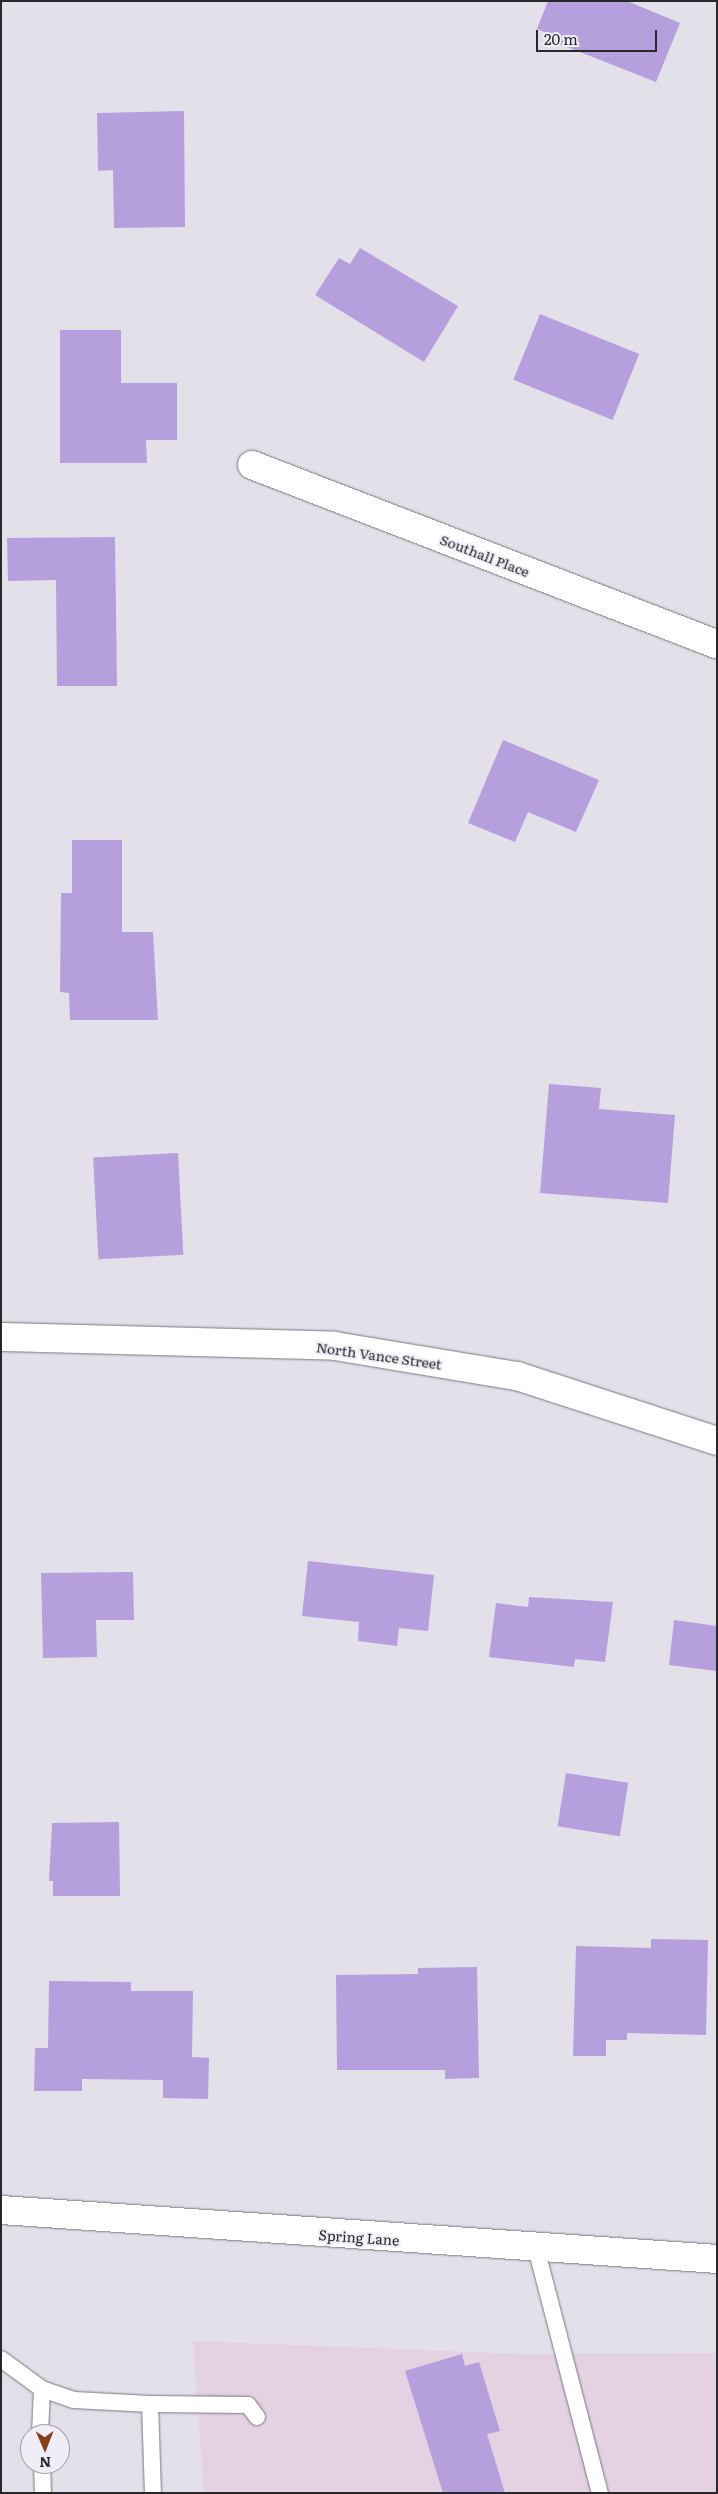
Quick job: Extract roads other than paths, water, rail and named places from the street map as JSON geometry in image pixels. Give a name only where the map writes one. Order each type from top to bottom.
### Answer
[{"type":"street","name":"Southall Place","points":[[252,466],[717,644]]},
{"type":"street","name":"North Vance Street","points":[[1,1337],[335,1346],[517,1376],[717,1441]]},
{"type":"street","name":"Spring Lane","points":[[1,2210],[717,2259]]},
{"type":"lane","points":[[536,2248],[600,2493]]},
{"type":"lane","points":[[1,2359],[42,2389],[74,2400],[150,2404],[248,2405],[257,2417]]},
{"type":"lane","points":[[40,2424],[42,2389]]},
{"type":"lane","points":[[150,2404],[154,2493]]},
{"type":"lane","points":[[42,2474],[43,2493]]}]
